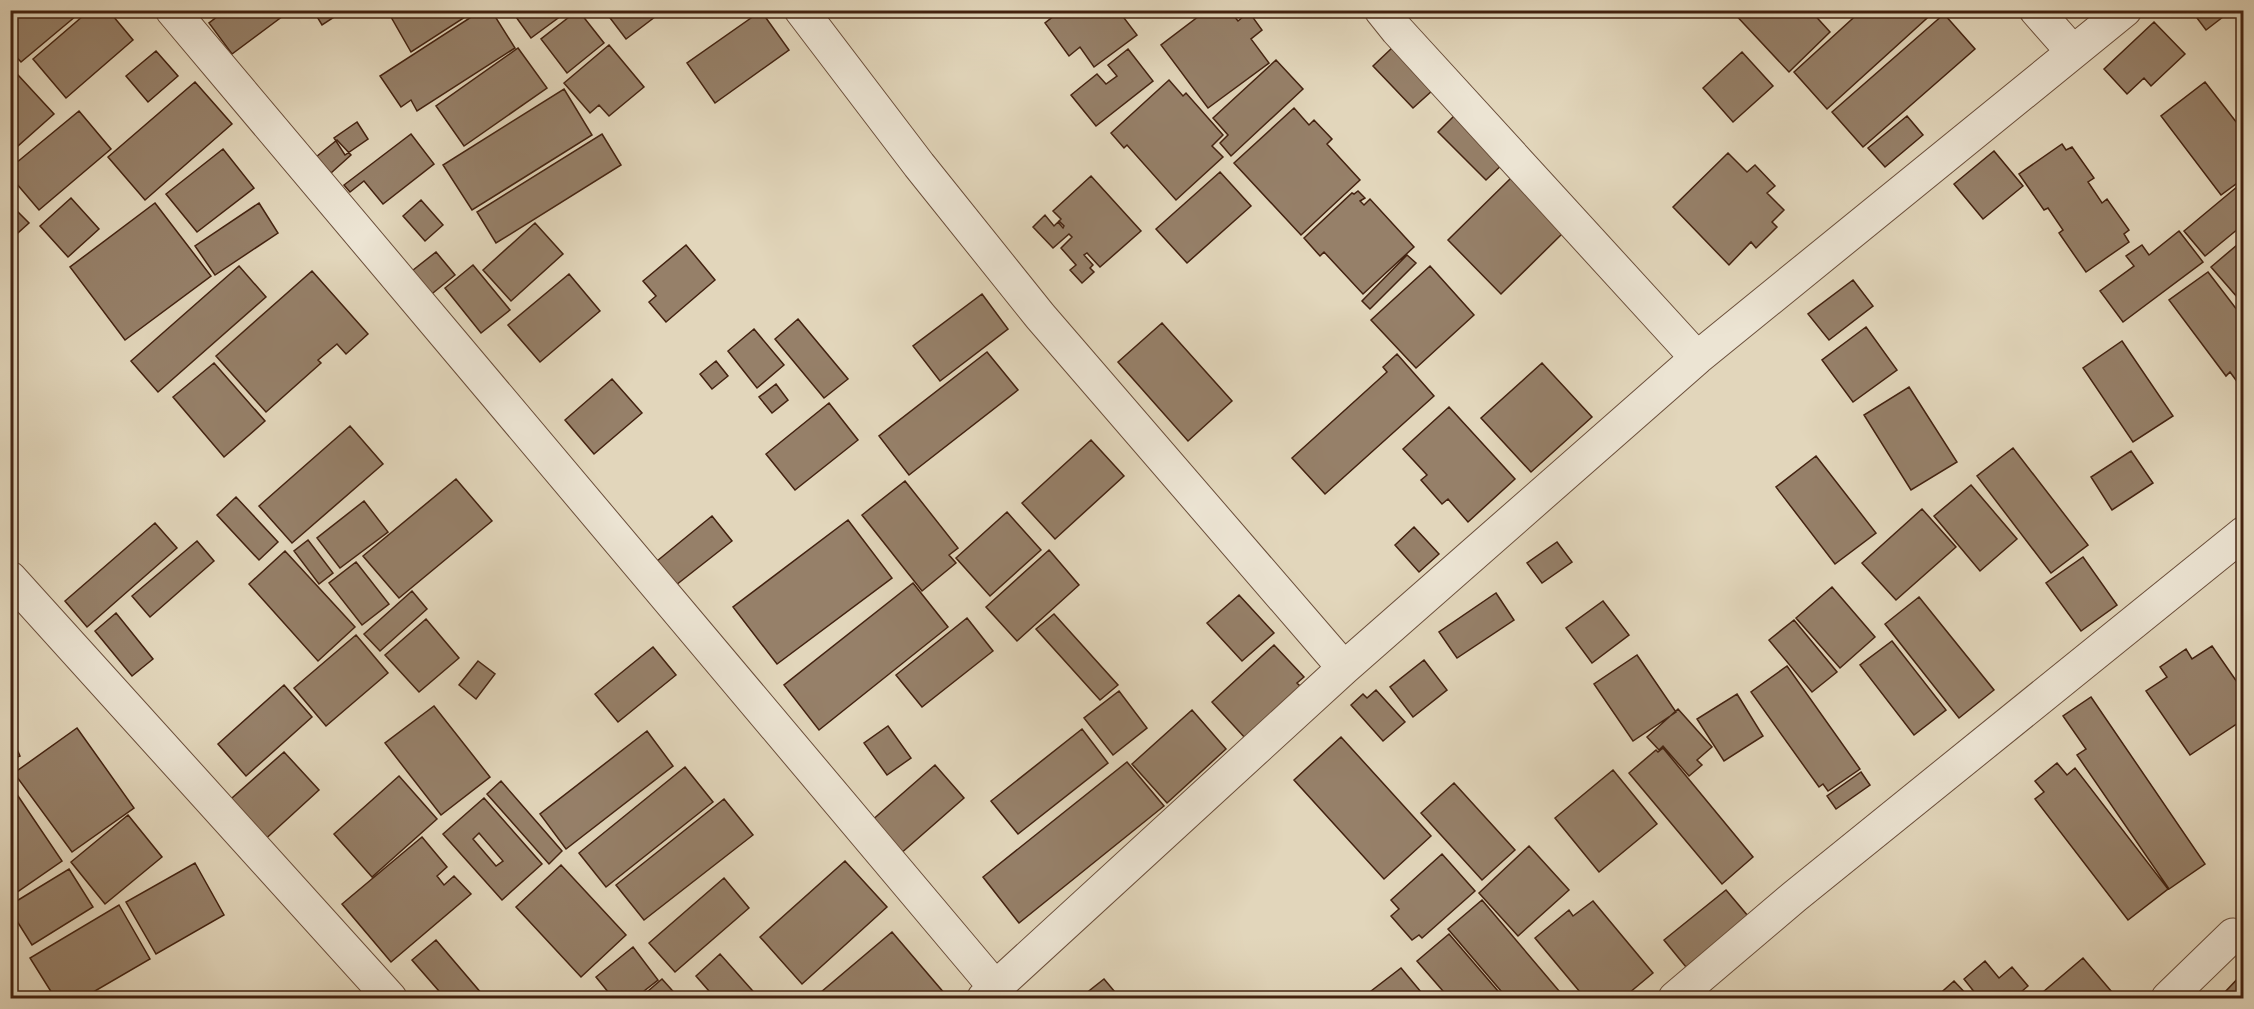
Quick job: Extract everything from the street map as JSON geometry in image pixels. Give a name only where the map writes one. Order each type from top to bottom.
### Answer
[{"type":"street","points":[[172,10],[990,993],[1344,668],[1697,358],[2125,10]]},
{"type":"street","points":[[801,10],[919,165],[1040,316],[1344,668]]},
{"type":"street","points":[[1381,10],[1697,358]]},
{"type":"street","points":[[2036,10],[2073,52]]},
{"type":"street","points":[[1675,999],[1803,890],[2244,533]]},
{"type":"street","points":[[10,578],[390,999]]},
{"type":"street","points":[[2168,999],[2233,935]]},
{"type":"building","points":[[11,10],[71,10],[76,16],[21,62],[10,50]]},
{"type":"building","points":[[90,10],[108,10],[133,40],[66,98],[33,59]]},
{"type":"building","points":[[226,10],[291,10],[232,54],[209,23]]},
{"type":"building","points":[[313,10],[345,10],[322,25]]},
{"type":"building","points":[[387,10],[476,10],[411,52]]},
{"type":"building","points":[[482,10],[491,10],[515,48],[417,111],[411,100],[401,107],[380,76]]},
{"type":"building","points":[[511,10],[569,10],[531,38]]},
{"type":"building","points":[[578,10],[604,43],[567,73],[541,39]]},
{"type":"building","points":[[604,10],[664,10],[626,39]]},
{"type":"building","points":[[1052,10],[1118,10],[1137,35],[1094,67],[1080,47],[1069,56],[1045,23],[1055,15]]},
{"type":"building","points":[[1207,10],[1229,10],[1238,21],[1249,12],[1262,30],[1251,39],[1269,63],[1208,108],[1161,45]]},
{"type":"building","points":[[1731,10],[1810,10],[1830,32],[1789,72]]},
{"type":"building","points":[[1862,10],[1936,10],[1827,109],[1794,72]]},
{"type":"building","points":[[2191,10],[2232,10],[2206,30]]},
{"type":"building","points":[[761,11],[789,50],[715,103],[687,63]]},
{"type":"building","points":[[1944,14],[1975,49],[1863,147],[1832,112]]},
{"type":"building","points":[[2154,22],[2185,54],[2151,86],[2144,78],[2127,94],[2104,69]]},
{"type":"building","points":[[609,45],[644,87],[609,116],[599,105],[590,113],[564,83]]},
{"type":"building","points":[[1393,47],[1433,90],[1413,108],[1373,66]]},
{"type":"building","points":[[518,48],[547,88],[464,146],[436,106]]},
{"type":"building","points":[[1128,49],[1153,81],[1096,126],[1071,95],[1097,74],[1106,84],[1117,76],[1108,65]]},
{"type":"building","points":[[156,51],[178,76],[148,102],[126,76]]},
{"type":"building","points":[[1742,52],[1773,86],[1733,122],[1703,88]]},
{"type":"building","points":[[1276,60],[1303,89],[1231,156],[1220,143],[1228,135],[1213,118]]},
{"type":"building","points":[[18,75],[54,114],[10,153],[10,81]]},
{"type":"building","points":[[1169,80],[1183,96],[1186,93],[1223,135],[1212,146],[1223,157],[1176,200],[1127,145],[1124,148],[1111,133]]},
{"type":"building","points":[[195,82],[232,124],[145,200],[108,157]]},
{"type":"building","points":[[2205,82],[2244,132],[2244,178],[2221,195],[2161,116]]},
{"type":"building","points":[[564,89],[592,135],[472,210],[443,165]]},
{"type":"building","points":[[1294,108],[1309,125],[1314,120],[1332,139],[1327,144],[1360,180],[1301,235],[1234,163]]},
{"type":"building","points":[[79,111],[111,149],[39,210],[10,176],[10,168]]},
{"type":"building","points":[[1459,111],[1507,160],[1486,180],[1438,132]]},
{"type":"building","points":[[1907,116],[1923,135],[1885,167],[1868,148]]},
{"type":"building","points":[[357,122],[368,139],[345,155],[334,138]]},
{"type":"building","points":[[411,134],[434,164],[383,204],[364,181],[350,192],[344,185]]},
{"type":"building","points":[[602,134],[621,165],[496,243],[477,212]]},
{"type":"building","points":[[337,140],[351,155],[331,173],[316,157]]},
{"type":"building","points":[[2062,144],[2066,150],[2072,147],[2094,178],[2088,182],[2102,203],[2107,199],[2129,230],[2124,234],[2129,242],[2086,272],[2059,233],[2063,230],[2048,208],[2044,210],[2019,174]]},
{"type":"building","points":[[223,149],[254,188],[197,232],[166,194]]},
{"type":"building","points":[[1994,151],[2023,186],[1983,219],[1954,184]]},
{"type":"building","points":[[1728,153],[1747,172],[1755,165],[1775,186],[1767,193],[1784,210],[1772,222],[1777,227],[1756,248],[1751,242],[1729,265],[1673,207]]},
{"type":"building","points":[[1220,172],[1251,206],[1187,263],[1156,229]]},
{"type":"building","points":[[1514,175],[1567,229],[1501,294],[1448,240]]},
{"type":"building","points":[[1091,176],[1141,231],[1100,267],[1087,253],[1084,255],[1093,265],[1090,268],[1094,272],[1082,283],[1070,270],[1076,265],[1061,248],[1072,237],[1069,234],[1053,248],[1033,227],[1045,215],[1054,226],[1058,222],[1063,228],[1064,226],[1059,221],[1061,219],[1053,211]]},
{"type":"building","points":[[2244,181],[2244,224],[2205,256],[2184,231]]},
{"type":"building","points":[[1358,191],[1365,198],[1360,201],[1364,205],[1370,199],[1414,247],[1363,294],[1324,252],[1320,256],[1304,238],[1352,193]]},
{"type":"building","points":[[71,198],[99,229],[68,257],[40,226]]},
{"type":"building","points":[[421,200],[443,225],[425,241],[403,216]]},
{"type":"building","points":[[155,203],[211,276],[125,340],[70,267]]},
{"type":"building","points":[[259,203],[278,233],[215,275],[195,246]]},
{"type":"building","points":[[10,204],[29,223],[10,240]]},
{"type":"building","points":[[535,223],[563,254],[511,301],[483,270]]},
{"type":"building","points":[[2179,231],[2203,262],[2123,322],[2100,291],[2134,266],[2126,256],[2142,245],[2149,255]]},
{"type":"building","points":[[2244,239],[2244,305],[2211,267]]},
{"type":"building","points":[[686,245],[715,280],[666,322],[649,302],[656,296],[643,281]]},
{"type":"building","points":[[436,252],[455,275],[428,297],[408,274]]},
{"type":"building","points":[[1407,255],[1416,263],[1370,309],[1362,301]]},
{"type":"building","points":[[473,265],[510,310],[481,333],[445,288]]},
{"type":"building","points":[[239,266],[266,297],[158,392],[131,361]]},
{"type":"building","points":[[1430,266],[1474,315],[1416,368],[1371,320]]},
{"type":"building","points":[[312,271],[368,334],[346,354],[337,344],[318,360],[321,363],[266,412],[216,356]]},
{"type":"building","points":[[2208,272],[2244,319],[2244,379],[2238,383],[2230,372],[2226,376],[2169,300]]},
{"type":"building","points":[[569,274],[600,311],[540,362],[508,325]]},
{"type":"building","points":[[1853,280],[1873,306],[1829,340],[1808,314]]},
{"type":"building","points":[[982,294],[1008,329],[940,381],[913,346]]},
{"type":"building","points":[[798,319],[848,379],[824,398],[775,339]]},
{"type":"building","points":[[1162,323],[1232,401],[1188,441],[1118,362]]},
{"type":"building","points":[[1866,327],[1897,370],[1853,402],[1822,360]]},
{"type":"building","points":[[754,329],[784,365],[757,388],[728,351]]},
{"type":"building","points":[[2122,341],[2173,416],[2133,442],[2083,368]]},
{"type":"building","points":[[987,352],[1018,390],[909,475],[879,436]]},
{"type":"building","points":[[1397,354],[1434,396],[1325,494],[1292,458],[1387,372],[1383,367]]},
{"type":"building","points":[[716,361],[728,376],[712,389],[700,374]]},
{"type":"building","points":[[214,363],[265,421],[224,457],[173,397]]},
{"type":"building","points":[[1542,363],[1592,417],[1531,472],[1481,418]]},
{"type":"building","points":[[612,379],[642,413],[594,454],[565,420]]},
{"type":"building","points":[[776,384],[788,400],[772,413],[759,397]]},
{"type":"building","points":[[1909,387],[1957,462],[1911,490],[1864,415]]},
{"type":"building","points":[[829,403],[858,440],[795,490],[766,454]]},
{"type":"building","points":[[1449,407],[1515,479],[1468,522],[1448,499],[1442,504],[1421,480],[1427,475],[1403,449]]},
{"type":"building","points":[[350,426],[383,464],[292,543],[259,506]]},
{"type":"building","points":[[1091,440],[1124,476],[1055,539],[1022,503]]},
{"type":"building","points":[[2013,448],[2088,545],[2051,573],[1977,476]]},
{"type":"building","points":[[2131,451],[2153,483],[2112,510],[2091,477]]},
{"type":"building","points":[[1816,456],[1876,533],[1835,564],[1776,487]]},
{"type":"building","points":[[456,479],[492,521],[399,598],[363,556]]},
{"type":"building","points":[[905,481],[958,548],[949,555],[956,563],[922,591],[862,515]]},
{"type":"building","points":[[1971,485],[2017,539],[1980,571],[1934,516]]},
{"type":"building","points":[[236,497],[278,542],[259,560],[217,515]]},
{"type":"building","points":[[364,501],[388,532],[340,568],[317,538]]},
{"type":"building","points":[[1922,509],[1956,547],[1896,600],[1862,563]]},
{"type":"building","points":[[1007,512],[1041,550],[990,596],[956,558]]},
{"type":"building","points":[[712,516],[732,541],[676,585],[657,561]]},
{"type":"building","points":[[848,520],[892,578],[777,664],[733,607]]},
{"type":"building","points":[[155,523],[177,548],[87,627],[65,601]]},
{"type":"building","points":[[1414,527],[1439,554],[1419,572],[1395,545]]},
{"type":"building","points":[[308,540],[333,573],[319,584],[294,551]]},
{"type":"building","points":[[197,541],[214,561],[150,617],[132,596]]},
{"type":"building","points":[[1557,542],[1572,562],[1542,583],[1527,563]]},
{"type":"building","points":[[1049,550],[1079,585],[1017,641],[986,607]]},
{"type":"building","points":[[285,551],[355,627],[318,661],[249,584]]},
{"type":"building","points":[[2083,557],[2117,605],[2081,631],[2046,583]]},
{"type":"building","points":[[356,562],[389,604],[362,625],[329,583]]},
{"type":"building","points":[[913,583],[948,627],[819,730],[784,685]]},
{"type":"building","points":[[1832,587],[1875,637],[1840,668],[1796,618]]},
{"type":"building","points":[[412,591],[427,609],[380,651],[364,634]]},
{"type":"building","points":[[1496,593],[1514,620],[1457,658],[1439,632]]},
{"type":"building","points":[[1239,595],[1274,633],[1242,661],[1207,623]]},
{"type":"building","points":[[1919,597],[1994,690],[1959,718],[1885,624]]},
{"type":"building","points":[[1603,601],[1629,635],[1592,663],[1566,628]]},
{"type":"building","points":[[116,613],[153,659],[132,676],[95,631]]},
{"type":"building","points":[[1054,614],[1118,685],[1100,700],[1036,629]]},
{"type":"building","points":[[967,618],[993,651],[922,707],[896,675]]},
{"type":"building","points":[[426,619],[459,658],[419,692],[385,655]]},
{"type":"building","points":[[1794,620],[1837,672],[1812,692],[1769,640]]},
{"type":"building","points":[[356,635],[388,673],[326,726],[294,688]]},
{"type":"building","points":[[1892,641],[1946,710],[1914,735],[1860,665]]},
{"type":"building","points":[[1274,645],[1304,677],[1297,683],[1302,688],[1246,739],[1212,702]]},
{"type":"building","points":[[2212,646],[2244,692],[2244,719],[2190,755],[2146,691],[2167,677],[2160,667],[2186,649],[2192,659]]},
{"type":"building","points":[[653,647],[676,675],[618,722],[595,694]]},
{"type":"building","points":[[1637,655],[1676,712],[1633,741],[1594,684]]},
{"type":"building","points":[[1424,660],[1447,690],[1413,717],[1390,687]]},
{"type":"building","points":[[478,661],[495,674],[476,699],[459,685]]},
{"type":"building","points":[[1787,666],[1860,769],[1828,791],[1823,784],[1819,787],[1751,692]]},
{"type":"building","points":[[284,685],[312,717],[246,776],[218,744]]},
{"type":"building","points":[[1376,690],[1405,722],[1383,741],[1351,705],[1363,694],[1367,698]]},
{"type":"building","points":[[1119,691],[1147,728],[1113,755],[1084,718]]},
{"type":"building","points":[[1737,694],[1763,736],[1724,761],[1697,719]]},
{"type":"building","points":[[2091,697],[2205,864],[2169,889],[2077,755],[2086,749],[2063,716]]},
{"type":"building","points":[[434,706],[490,777],[441,815],[385,743]]},
{"type":"building","points":[[1678,709],[1712,747],[1697,760],[1702,765],[1689,776],[1663,746],[1659,750],[1647,737]]},
{"type":"building","points":[[1192,710],[1226,749],[1167,803],[1132,764]]},
{"type":"building","points":[[888,726],[911,758],[887,775],[864,743]]},
{"type":"building","points":[[77,728],[134,808],[72,852],[14,773]]},
{"type":"building","points":[[1082,729],[1108,763],[1018,834],[991,801]]},
{"type":"building","points":[[647,731],[673,766],[566,849],[540,814]]},
{"type":"building","points":[[10,733],[20,756],[10,760]]},
{"type":"building","points":[[1341,737],[1431,836],[1384,879],[1294,780]]},
{"type":"building","points":[[1663,748],[1753,857],[1722,884],[1629,773],[1656,750],[1658,752]]},
{"type":"building","points":[[284,752],[319,790],[260,844],[224,805]]},
{"type":"building","points":[[1127,762],[1164,806],[1019,923],[983,877]]},
{"type":"building","points":[[2057,763],[2067,775],[2075,768],[2168,889],[2128,920],[2035,799],[2044,792],[2035,781]]},
{"type":"building","points":[[935,765],[964,798],[899,855],[870,822]]},
{"type":"building","points":[[685,767],[713,802],[606,887],[579,853]]},
{"type":"building","points":[[1613,770],[1657,824],[1599,872],[1555,818]]},
{"type":"building","points":[[1861,772],[1870,785],[1836,809],[1827,796]]},
{"type":"building","points":[[399,776],[437,819],[372,877],[334,834]]},
{"type":"building","points":[[501,781],[562,851],[549,864],[487,794]]},
{"type":"building","points":[[1454,783],[1515,850],[1482,880],[1421,813]]},
{"type":"building","points":[[16,793],[62,861],[10,897],[10,797]]},
{"type":"building","points":[[484,798],[542,864],[502,900],[443,834]],"holes":[[[479,833],[503,861],[496,866],[473,839]]]},
{"type":"building","points":[[724,799],[753,835],[644,920],[616,885]]},
{"type":"building","points":[[128,815],[162,857],[105,904],[71,862]]},
{"type":"building","points":[[422,837],[447,867],[437,876],[444,885],[454,876],[471,894],[391,962],[342,904]]},
{"type":"building","points":[[1529,846],[1569,890],[1518,936],[1479,893]]},
{"type":"building","points":[[1442,854],[1475,891],[1422,938],[1419,935],[1412,940],[1391,916],[1399,909],[1391,900]]},
{"type":"building","points":[[845,861],[887,907],[802,984],[760,937]]},
{"type":"building","points":[[195,863],[224,915],[156,954],[126,902]]},
{"type":"building","points":[[561,865],[626,935],[581,977],[516,907]]},
{"type":"building","points":[[69,869],[93,907],[32,945],[10,910],[10,905]]},
{"type":"building","points":[[724,878],[749,908],[675,972],[649,943]]},
{"type":"building","points":[[1726,890],[1748,916],[1686,967],[1664,940]]},
{"type":"building","points":[[1482,900],[1565,998],[1507,998],[1448,929]]},
{"type":"building","points":[[1593,901],[1653,973],[1623,998],[1585,998],[1535,938],[1569,910],[1573,916]]},
{"type":"building","points":[[119,905],[150,959],[83,998],[55,998],[30,958]]},
{"type":"building","points":[[892,932],[945,994],[940,998],[814,998]]},
{"type":"building","points":[[1449,934],[1504,998],[1449,998],[1417,961]]},
{"type":"building","points":[[436,940],[482,994],[477,998],[445,998],[412,960]]},
{"type":"building","points":[[633,947],[658,980],[635,998],[613,998],[596,977]]},
{"type":"building","points":[[720,954],[759,998],[715,998],[696,976]]},
{"type":"building","points":[[2083,958],[2117,998],[2036,998]]},
{"type":"building","points":[[1985,961],[1999,978],[2012,967],[2028,986],[2014,998],[1979,998],[1964,979]]},
{"type":"building","points":[[1401,968],[1426,998],[1362,998]]},
{"type":"building","points":[[2244,972],[2244,998],[2232,998],[2225,992]]},
{"type":"building","points":[[662,979],[679,998],[640,998]]},
{"type":"building","points":[[1104,979],[1120,998],[1080,998]]},
{"type":"building","points":[[1954,981],[1970,998],[1935,998]]}]
